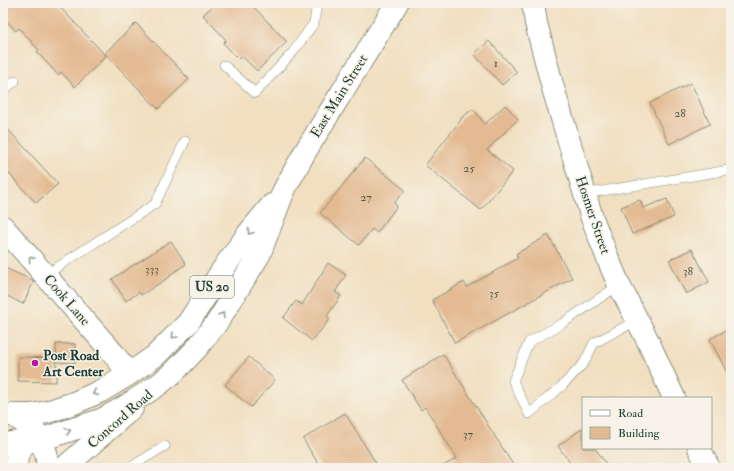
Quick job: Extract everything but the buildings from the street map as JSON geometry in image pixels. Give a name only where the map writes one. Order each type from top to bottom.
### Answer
[{"type":"main road","name":"East Main Street","points":[[158,385],[174,372],[197,348],[222,314],[259,255],[284,190],[305,152],[397,3]]},
{"type":"main road","points":[[382,28],[408,3]]},
{"type":"main road","name":"Hosmer Street","points":[[524,3],[534,13],[553,88],[584,194],[608,259],[619,285],[638,320],[674,397]]},
{"type":"main road","name":"East Main Street","points":[[129,374],[155,356],[188,322],[234,253],[284,190]]},
{"type":"main road","name":"Cook Lane","points":[[3,227],[129,374]]},
{"type":"main road","name":"US 20","points":[[8,415],[32,415],[47,412],[74,403],[88,397],[129,374]]},
{"type":"main road","name":"US 20","points":[[3,444],[101,420],[158,385]]},
{"type":"main road","name":"Concord Road","points":[[64,468],[158,385]]},
{"type":"main road","points":[[16,468],[17,454],[33,437],[47,412]]},
{"type":"main road","points":[[8,415],[33,437],[46,453],[48,468]]},
{"type":"main road","points":[[700,449],[709,468]]},
{"type":"lane","points":[[224,65],[255,93],[293,52],[314,23],[317,3]]},
{"type":"lane","points":[[3,91],[15,81]]},
{"type":"lane","points":[[45,275],[155,204],[185,141]]},
{"type":"lane","points":[[584,194],[729,170]]},
{"type":"lane","points":[[619,285],[563,323],[529,342],[513,381],[529,414],[563,385],[584,363],[594,343],[638,320]]},
{"type":"lane","points":[[129,468],[165,446]]},
{"type":"place","name":"Post Road Art Center","points":[[35,363]]}]
